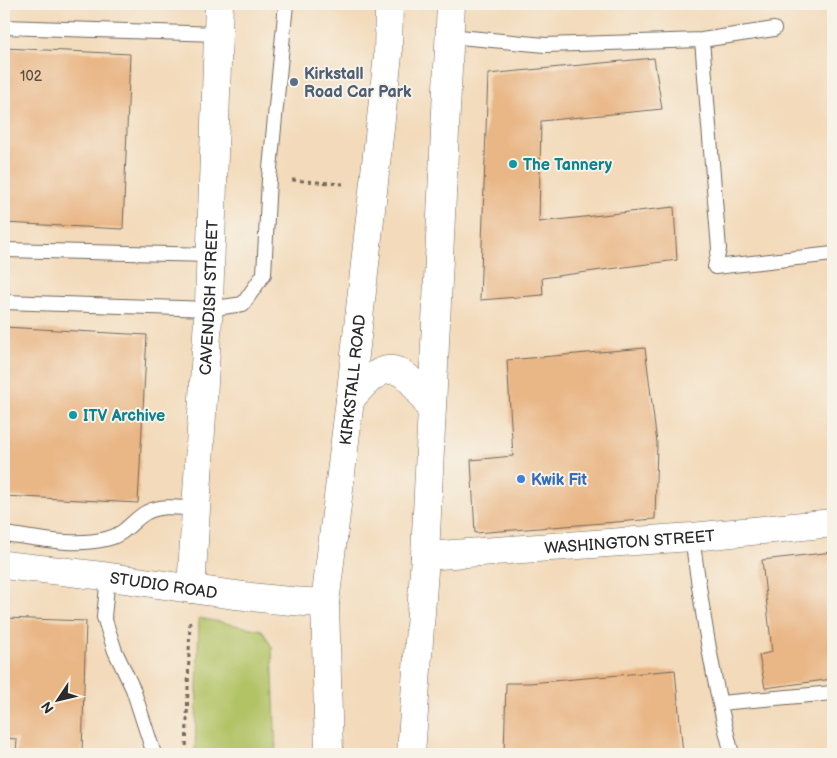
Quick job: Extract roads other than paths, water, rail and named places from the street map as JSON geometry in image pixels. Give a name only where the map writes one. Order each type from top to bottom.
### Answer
[{"type":"main road","name":"CAVENDISH STREET","points":[[191,589],[209,309],[219,4]]},
{"type":"main road","name":"KIRKSTALL ROAD","points":[[329,754],[325,603],[350,400],[388,55],[389,4]]},
{"type":"main road","points":[[410,753],[424,556],[450,4]]},
{"type":"main road","points":[[350,400],[364,383],[373,376],[380,372],[394,370],[404,374],[411,380],[431,410]]},
{"type":"main road","name":"WASHINGTON STREET","points":[[424,556],[692,538],[833,524]]},
{"type":"main road","name":"STUDIO ROAD","points":[[4,566],[108,577],[300,602],[325,603]]},
{"type":"lane","points":[[4,302],[209,309],[243,304],[264,274],[269,179],[286,4]]},
{"type":"lane","points":[[4,27],[218,34]]},
{"type":"lane","points":[[448,36],[545,45],[702,40],[774,29]]},
{"type":"lane","points":[[702,40],[719,249],[715,267],[833,254]]},
{"type":"lane","points":[[4,250],[211,255]]},
{"type":"lane","points":[[4,534],[68,542],[95,541],[126,531],[147,512],[166,507],[196,509]]},
{"type":"lane","points":[[692,538],[704,623],[732,754]]},
{"type":"lane","points":[[108,577],[104,617],[115,651],[134,689],[154,754]]},
{"type":"lane","points":[[720,703],[833,693]]},
{"type":"place","name":"Kirkstall Road Car Park","points":[[294,82]]},
{"type":"place","name":"The Tannery","points":[[513,164]]},
{"type":"place","name":"ITV Archive","points":[[73,415]]},
{"type":"place","name":"Kwik Fit","points":[[521,479]]}]
